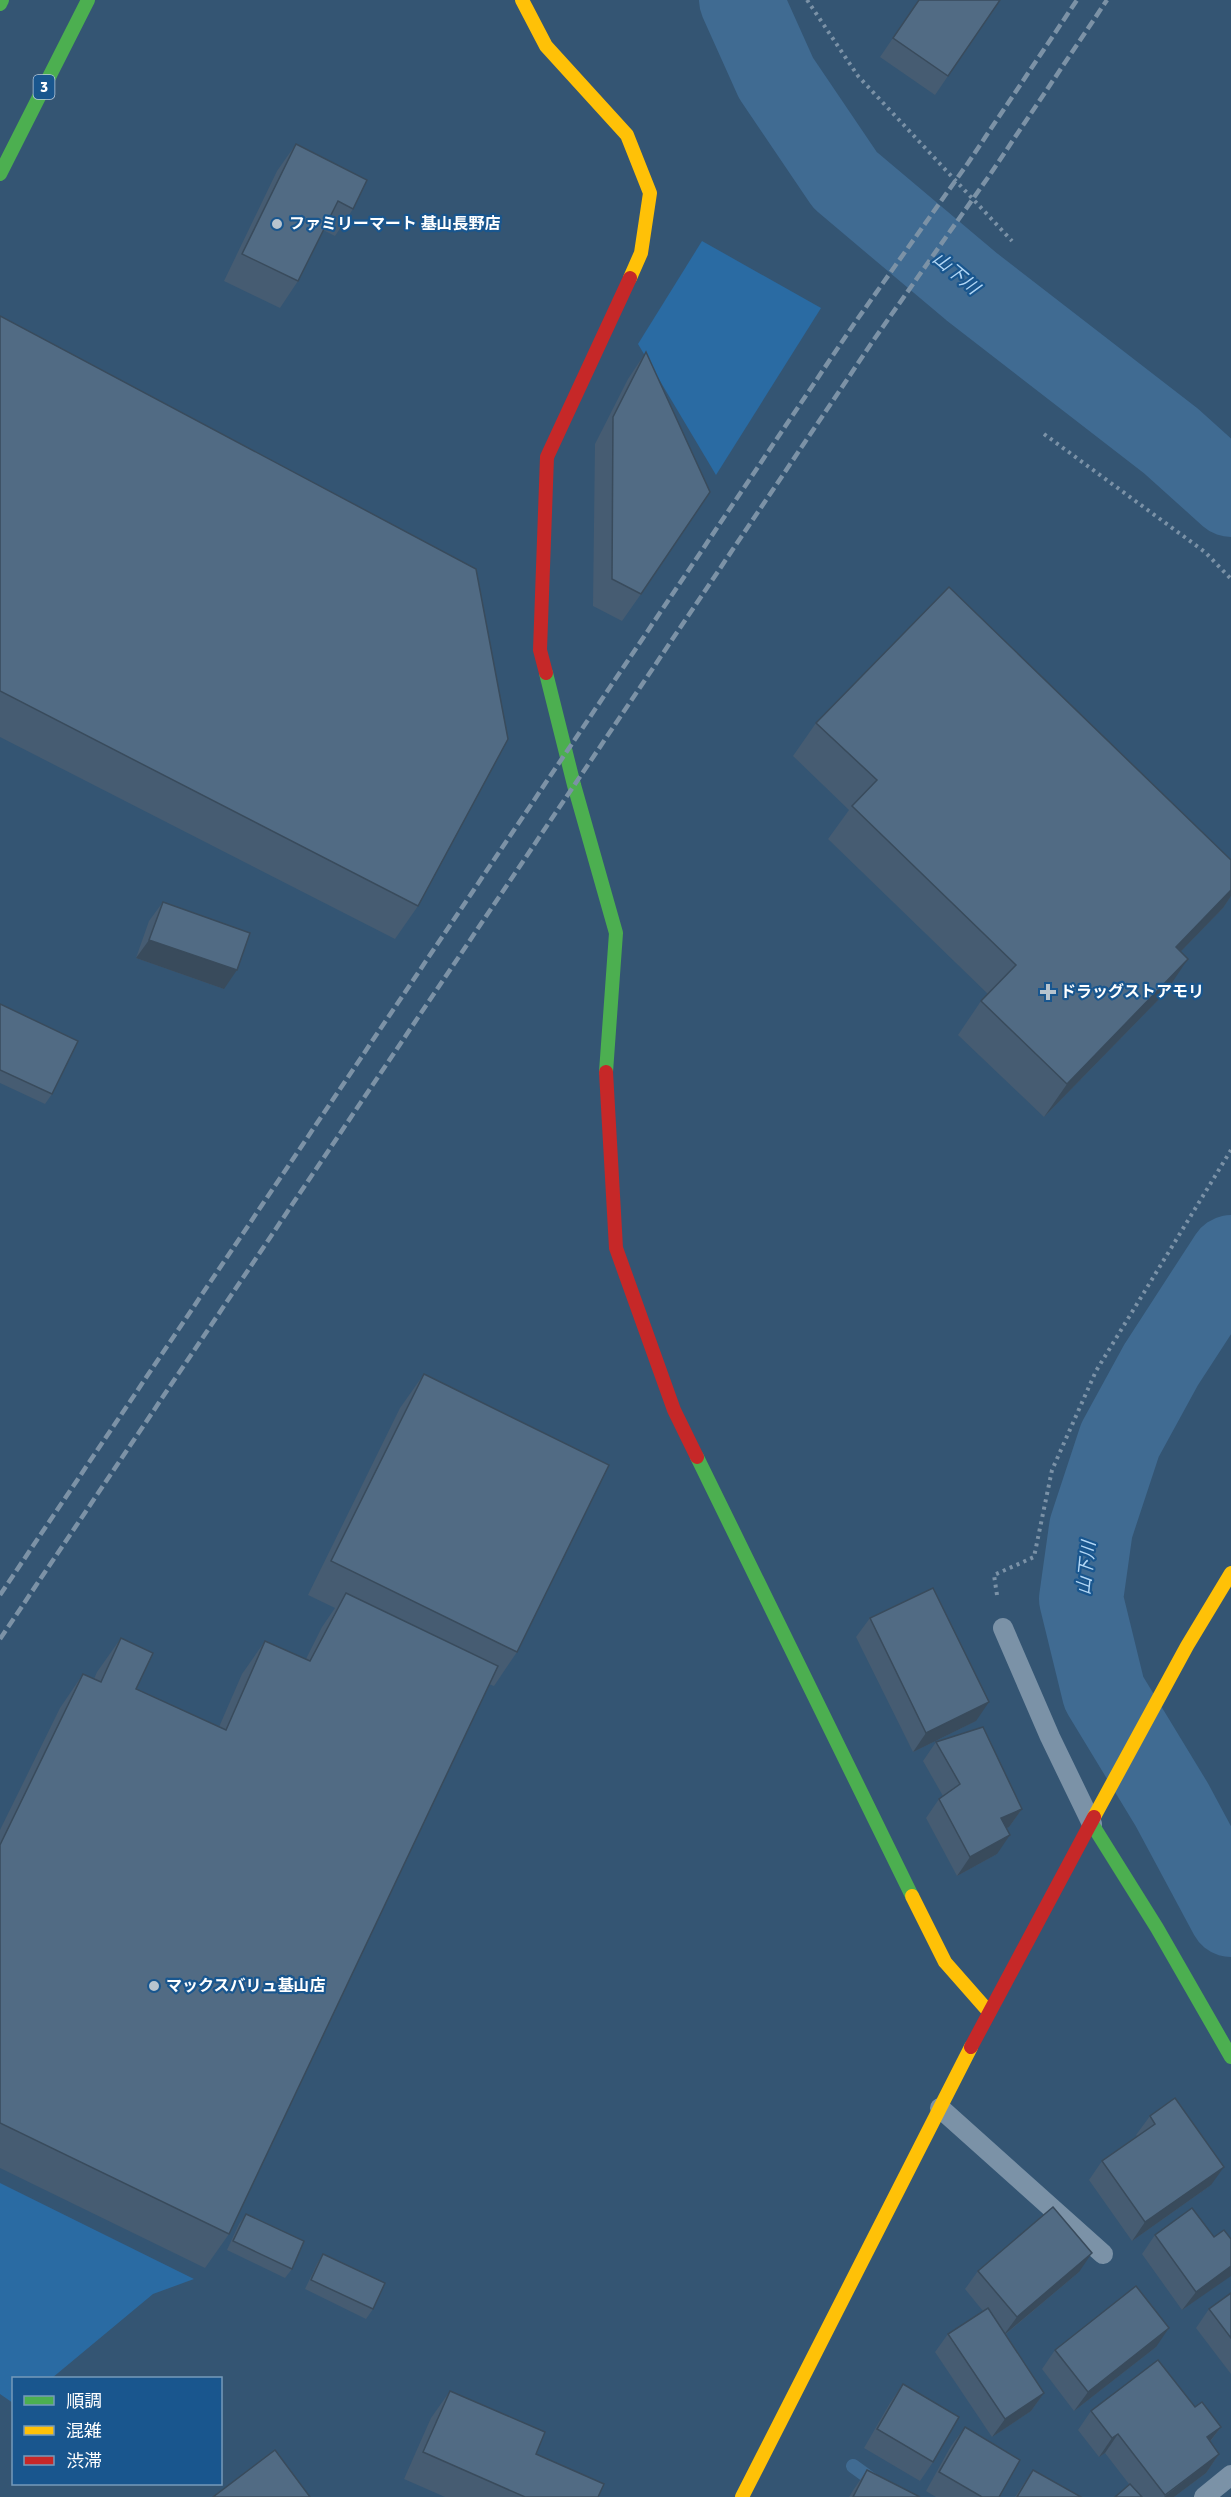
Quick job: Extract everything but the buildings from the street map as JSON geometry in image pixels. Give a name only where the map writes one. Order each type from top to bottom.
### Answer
[{"type":"main road","name":"3","points":[[0,174],[88,0]]},
{"type":"main road","points":[[522,0],[546,46],[627,135],[650,193],[641,253],[547,457],[540,650],[574,785],[616,933],[606,1069],[616,1248],[674,1410],[945,1962],[989,2012]]},
{"type":"main road","points":[[742,2497],[989,2012],[1187,1646],[1231,1573]]},
{"type":"main road","points":[[1092,1824],[1158,1928],[1231,2057]]},
{"type":"lane","points":[[1003,1628],[1050,1737],[1092,1824]]},
{"type":"lane","points":[[940,2108],[1103,2254]]},
{"type":"lane","points":[[1203,2497],[1231,2475]]},
{"type":"path","points":[[807,0],[858,76],[1012,241]]},
{"type":"path","points":[[1044,434],[1205,552],[1231,579]]},
{"type":"path","points":[[1003,1628],[994,1575],[1034,1557],[1052,1470],[1096,1371],[1231,1150]]},
{"type":"shaded area","points":[[702,241],[821,308],[716,475],[638,344]]},
{"type":"shaded area","points":[[0,2183],[194,2279],[153,2294],[53,2377],[12,2377],[12,2402],[0,2394]]},
{"type":"waterway","name":"山下川","points":[[741,0],[776,78],[845,180],[972,287],[1171,441],[1231,495]]},
{"type":"waterway","name":"山下川","points":[[1231,1257],[1161,1365],[1120,1440],[1091,1528],[1081,1599],[1104,1693],[1172,1805],[1231,1915]]},
{"type":"waterway","points":[[853,2466],[896,2497]]},
{"type":"railway","points":[[0,1595],[854,324],[968,163],[1077,0]]},
{"type":"railway","points":[[0,1639],[875,338],[989,176],[1107,0]]},
{"type":"traffic: fast","points":[[0,4],[2,0]]},
{"type":"traffic: fast","points":[[0,174],[88,0]]},
{"type":"traffic: fast","points":[[546,673],[574,785],[616,933],[606,1072]]},
{"type":"traffic: fast","points":[[697,1457],[912,1896]]},
{"type":"traffic: fast","points":[[1092,1824],[1157,1928],[1231,2057]]},
{"type":"traffic: slow","points":[[522,0],[546,46],[627,135],[650,193],[641,253],[630,278]]},
{"type":"traffic: slow","points":[[1094,1817],[1187,1646],[1231,1573]]},
{"type":"traffic: slow","points":[[912,1896],[945,1962],[989,2012]]},
{"type":"traffic: slow","points":[[742,2497],[971,2047]]},
{"type":"traffic: jam","points":[[546,673],[540,650],[547,457],[630,278]]},
{"type":"traffic: jam","points":[[606,1072],[616,1248],[674,1410],[697,1457]]},
{"type":"traffic: jam","points":[[971,2047],[1094,1817]]},
{"type":"place","name":"ファミリーマート 基山長野店","points":[[277,224]]},
{"type":"place","name":"ドラッグストアモリ","points":[[1048,992]]},
{"type":"place","name":"マックスバリュ基山店","points":[[154,1986]]}]
